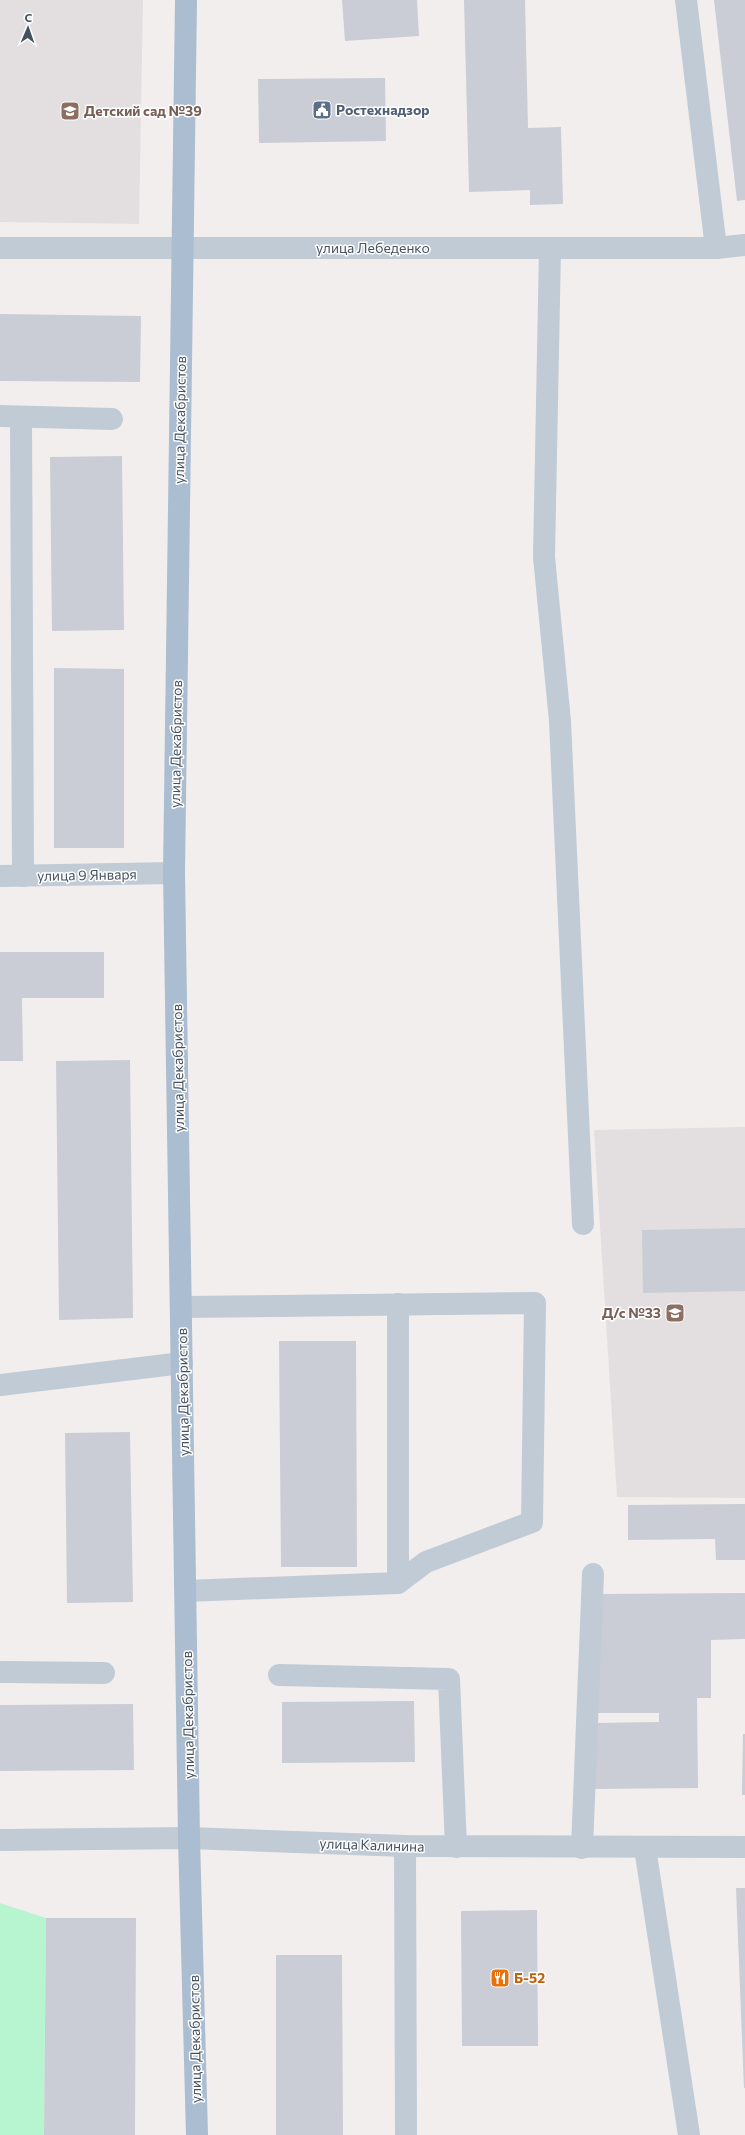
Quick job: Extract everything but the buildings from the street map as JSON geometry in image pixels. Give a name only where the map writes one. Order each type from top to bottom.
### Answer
[{"type":"main road","name":"улица Декабристов","points":[[186,0],[174,873],[190,1838],[197,2135]]},
{"type":"street","points":[[686,0],[716,248]]},
{"type":"street","name":"улица Лебеденко","points":[[0,248],[716,248],[745,245]]},
{"type":"street","points":[[550,248],[544,557],[560,721],[583,1224]]},
{"type":"street","points":[[0,416],[112,419]]},
{"type":"street","points":[[22,417],[23,876]]},
{"type":"street","name":"улица 9 Января","points":[[0,876],[174,873]]},
{"type":"street","points":[[181,1307],[535,1303],[532,1522],[426,1562],[398,1583],[186,1591]]},
{"type":"street","points":[[398,1304],[398,1583]]},
{"type":"street","points":[[0,1385],[182,1363]]},
{"type":"street","points":[[582,1848],[593,1574]]},
{"type":"street","points":[[0,1672],[104,1673]]},
{"type":"street","points":[[279,1675],[450,1679],[456,1847]]},
{"type":"street","name":"улица Калинина","points":[[0,1840],[190,1838],[456,1847],[745,1847]]},
{"type":"street","points":[[405,1846],[406,2135]]},
{"type":"street","points":[[645,1848],[689,2135]]},
{"type":"shaded area","name":"Детский сад №39","points":[[0,0],[143,0],[139,224],[0,222]]},
{"type":"shaded area","name":"Д/с №33","points":[[745,1127],[745,1498],[617,1497],[594,1130]]},
{"type":"green space","points":[[0,1903],[46,1918],[44,2135],[0,2135]]},
{"type":"place","name":"Ростехнадзор","points":[[322,110]]},
{"type":"place","name":"Детский сад №39","points":[[70,111]]},
{"type":"place","name":"Д/с №33","points":[[675,1313]]},
{"type":"place","name":"Б-52","points":[[500,1978]]}]
